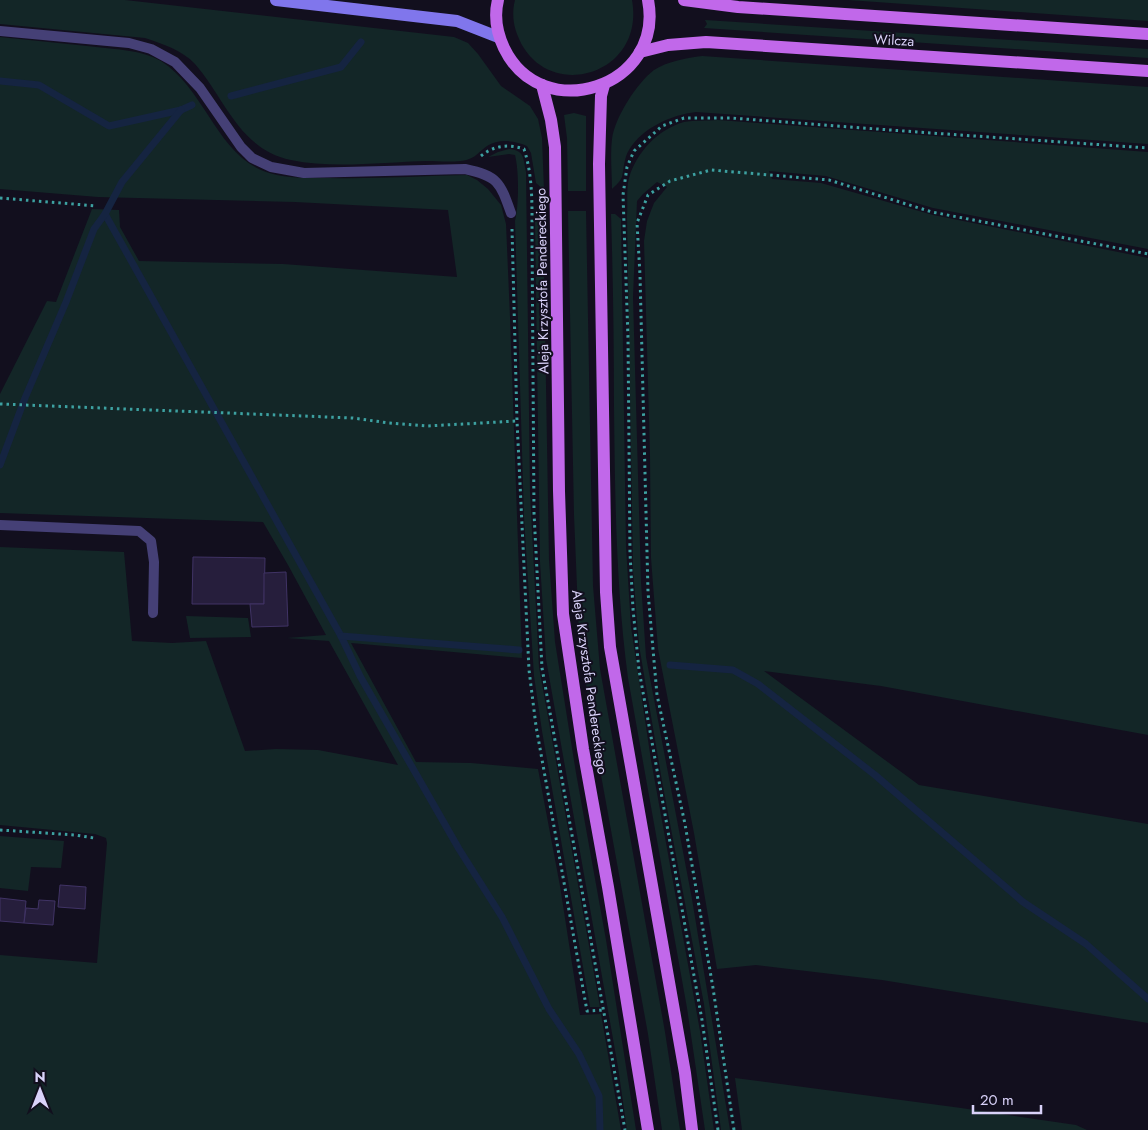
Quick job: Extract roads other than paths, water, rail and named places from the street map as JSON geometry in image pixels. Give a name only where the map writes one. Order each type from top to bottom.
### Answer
[{"type":"main road","points":[[498,0],[496,10],[498,37],[508,57],[523,74],[542,85],[562,91],[584,91],[604,85],[625,71],[640,52],[646,38],[650,22],[648,0]]},
{"type":"main road","name":"Wilcza","points":[[684,0],[738,7],[1148,34]]},
{"type":"main road","name":"Wilcza","points":[[640,52],[668,45],[706,42],[1148,71]]},
{"type":"main road","name":"Aleja Krzysztofa Pendereckiego","points":[[542,85],[551,120],[555,147],[559,491],[563,614],[582,749],[608,887],[648,1130]]},
{"type":"main road","name":"Aleja Krzysztofa Pendereckiego","points":[[604,85],[600,126],[600,196],[606,592],[610,647],[685,1073],[692,1130]]},
{"type":"street","points":[[276,0],[457,21],[498,37]]},
{"type":"lane","points":[[0,31],[129,43],[152,49],[175,62],[200,88],[241,147],[252,158],[271,167],[304,173],[464,168],[485,173],[502,188],[511,213]]},
{"type":"lane","points":[[0,525],[138,531],[150,541],[154,562],[153,613]]},
{"type":"waterway","points":[[231,96],[341,67],[361,42]]},
{"type":"waterway","points":[[0,81],[39,85],[109,126],[181,110],[192,105]]},
{"type":"waterway","points":[[0,465],[25,398],[66,302],[94,229],[105,214],[122,182],[181,110]]},
{"type":"waterway","points":[[105,214],[341,636],[360,676],[459,849],[502,917],[549,1009],[579,1054],[599,1096],[600,1130]]},
{"type":"waterway","points":[[341,636],[519,650]]},
{"type":"waterway","points":[[670,665],[733,670],[758,684],[875,775],[1023,902],[1086,944],[1148,999]]}]
